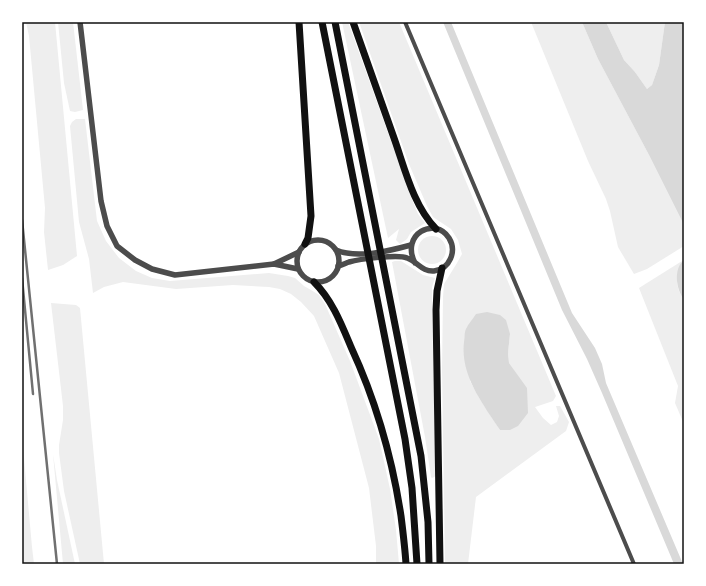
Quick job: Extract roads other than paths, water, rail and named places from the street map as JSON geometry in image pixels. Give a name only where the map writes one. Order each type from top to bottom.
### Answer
[{"type":"highway","points":[[299,22],[310,216],[308,238],[305,244]]},
{"type":"highway","points":[[322,22],[405,439],[412,488],[417,564]]},
{"type":"highway","points":[[335,22],[421,456],[427,515],[429,564]]},
{"type":"highway","points":[[353,22],[408,179],[420,207],[436,229]]},
{"type":"highway","points":[[440,564],[436,310],[437,291],[442,268]]},
{"type":"highway","points":[[314,282],[329,300],[339,319],[365,378],[378,414],[389,452],[397,490],[406,550],[406,564]]},
{"type":"street","points":[[80,22],[101,201],[107,226],[117,246],[135,260],[152,269],[175,275],[274,264],[298,269]]},
{"type":"street","points":[[405,22],[634,564]]},
{"type":"street","points":[[338,266],[350,262],[393,257],[407,258],[414,263],[424,270],[430,271],[442,268],[448,264],[453,250],[452,243],[448,236],[436,229],[423,230],[413,239],[411,245],[410,251],[414,263]]},
{"type":"street","points":[[274,264],[298,252],[305,244],[318,240],[325,241],[336,250],[350,254],[360,254],[411,245]]},
{"type":"street","points":[[298,252],[298,269],[304,277],[314,282],[320,282],[326,280],[335,272],[339,261],[336,250]]},
{"type":"railway","points":[[22,220],[57,564]]},
{"type":"railway","points":[[22,278],[33,394]]}]
